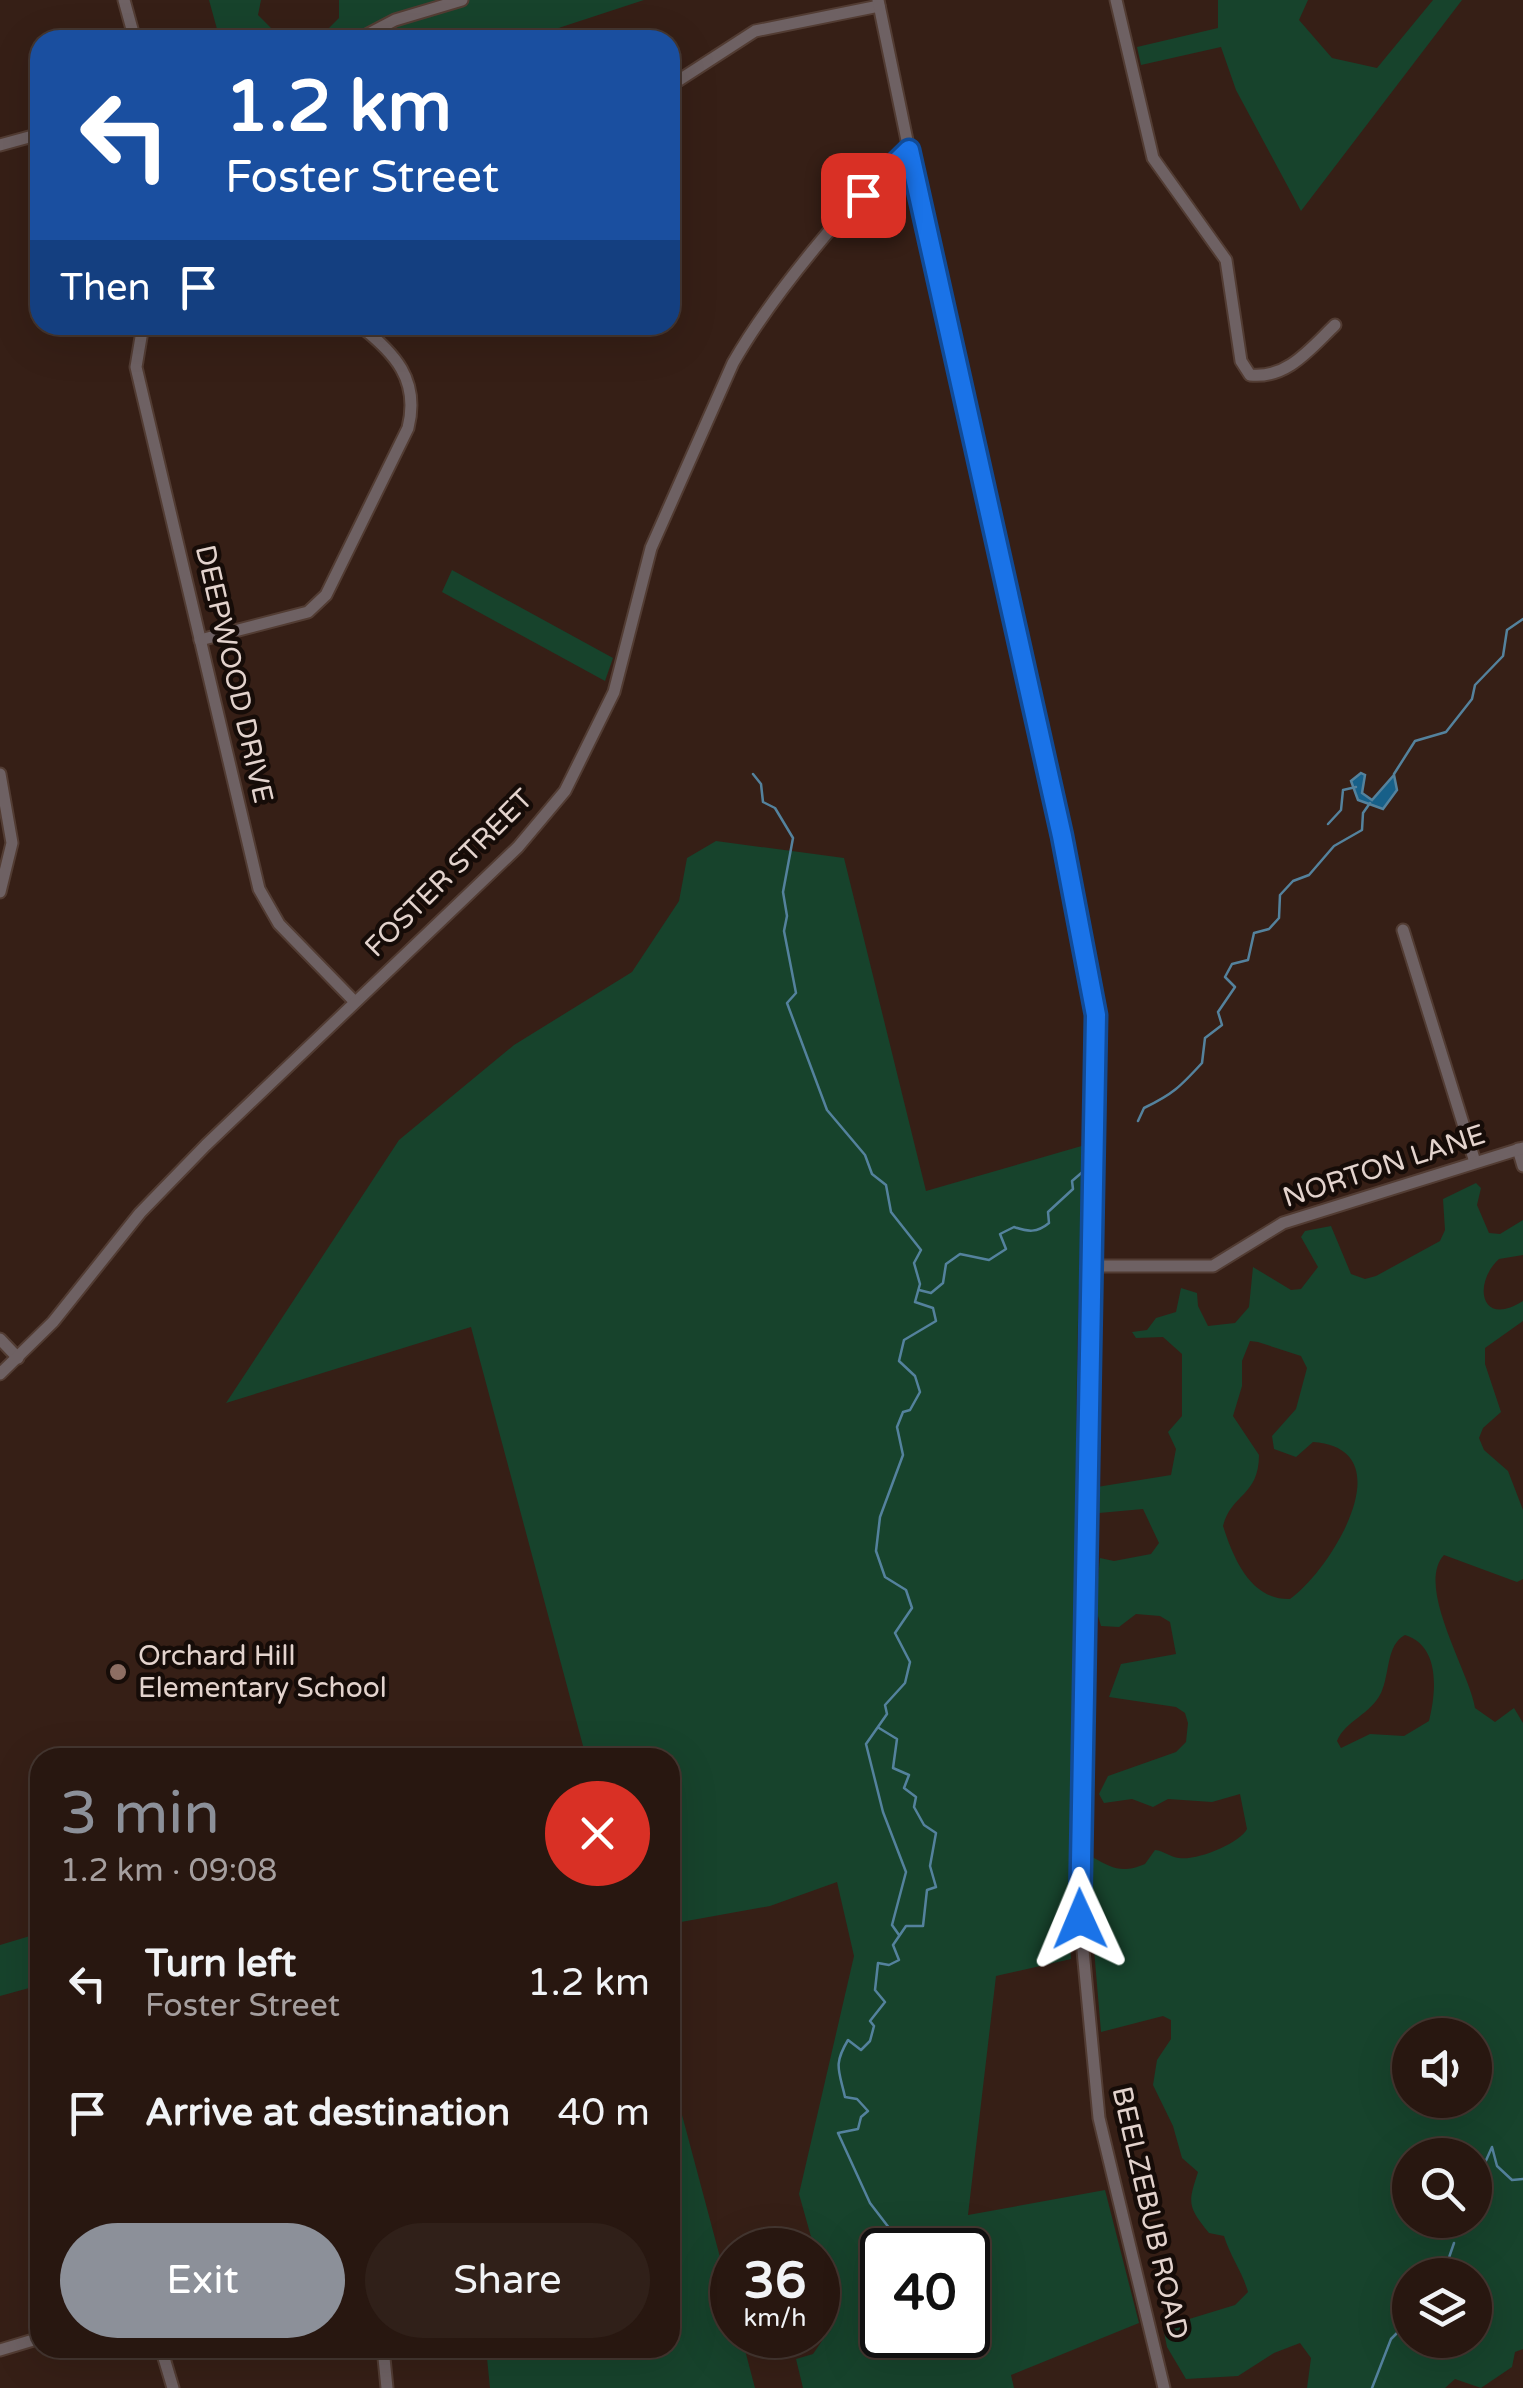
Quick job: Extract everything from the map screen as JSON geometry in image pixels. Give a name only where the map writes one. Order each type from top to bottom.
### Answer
[{"type":"street","points":[[124,0],[132,30]]},
{"type":"street","points":[[376,30],[394,20],[462,0]]},
{"type":"street","points":[[1116,0],[1152,158],[1226,260],[1241,361],[1250,375],[1266,377],[1289,368],[1335,325]]},
{"type":"street","points":[[680,80],[755,31],[878,3],[909,150]]},
{"type":"street","points":[[0,145],[30,137]]},
{"type":"street","name":"FOSTER STREET","points":[[0,1374],[18,1358],[140,1213],[354,1001],[518,847],[565,791],[614,692],[650,548],[733,363],[748,336],[863,195],[909,150]]},
{"type":"street","name":"BEELZEBUB ROAD","points":[[909,150],[1088,960],[1098,1066],[1090,1266],[1080,1919],[1099,2118],[1164,2388]]},
{"type":"street","name":"DEEPWOOD DRIVE","points":[[142,335],[136,367],[259,889],[279,924],[354,1001]]},
{"type":"street","points":[[200,640],[308,612],[326,595],[408,428],[413,408],[402,364],[370,335]]},
{"type":"street","points":[[0,774],[12,843],[0,892]]},
{"type":"street","points":[[1402,930],[1475,1162]]},
{"type":"street","points":[[1521,1148],[1523,1166]]},
{"type":"street","name":"NORTON LANE","points":[[1090,1266],[1213,1266],[1283,1223],[1521,1148]]},
{"type":"street","points":[[0,1339],[18,1358]]},
{"type":"street","points":[[0,2350],[30,2341]]},
{"type":"street","points":[[165,2358],[173,2388]]},
{"type":"street","points":[[384,2358],[388,2388]]},
{"type":"green space","points":[[209,0],[261,0],[258,15],[273,30],[217,30]]},
{"type":"green space","points":[[339,0],[644,0],[552,30],[327,30],[339,18]]},
{"type":"green space","points":[[1218,0],[1308,0],[1299,20],[1332,58],[1377,68],[1433,0],[1462,0],[1301,211],[1236,90],[1221,47],[1141,65],[1137,47],[1218,28]]},
{"type":"green space","points":[[452,570],[613,658],[605,681],[442,592]]},
{"type":"green space","points":[[716,841],[844,858],[926,1191],[1085,1145],[1077,1353],[1071,1959],[996,1976],[968,2215],[1105,2190],[1139,2323],[1011,2375],[1014,2388],[803,2388],[796,2359],[840,2358],[840,2228],[809,2228],[799,2194],[854,1956],[837,1882],[770,1906],[680,1922],[680,1748],[584,1748],[471,1327],[226,1403],[399,1140],[514,1045],[632,972],[679,901],[687,858]]},
{"type":"green space","points":[[1476,1183],[1481,1188],[1477,1205],[1489,1233],[1500,1234],[1523,1220],[1523,1255],[1499,1259],[1485,1280],[1485,1300],[1490,1306],[1509,1308],[1523,1301],[1523,1321],[1485,1348],[1485,1364],[1501,1412],[1483,1428],[1479,1438],[1484,1450],[1508,1471],[1523,1510],[1523,1579],[1517,1582],[1444,1555],[1437,1569],[1436,1587],[1446,1629],[1475,1708],[1495,1722],[1514,1708],[1523,1723],[1523,2349],[1515,2352],[1512,2367],[1481,2388],[1455,2379],[1445,2388],[1307,2388],[1311,2358],[1300,2343],[1274,2353],[1238,2376],[1186,2379],[1167,2347],[1163,2327],[1235,2305],[1248,2292],[1224,2236],[1209,2233],[1193,2210],[1191,2198],[1198,2172],[1182,2158],[1173,2126],[1153,2085],[1157,2060],[1171,2039],[1171,2020],[1163,2016],[1101,2032],[1087,1866],[1092,1857],[1130,1869],[1145,1864],[1155,1850],[1179,1858],[1196,1857],[1227,1845],[1247,1829],[1240,1794],[1212,1802],[1168,1799],[1153,1807],[1132,1799],[1104,1803],[1099,1794],[1108,1776],[1176,1752],[1186,1742],[1188,1723],[1185,1713],[1176,1707],[1109,1697],[1121,1664],[1176,1654],[1170,1622],[1160,1616],[1136,1614],[1119,1627],[1101,1626],[1095,1606],[1100,1558],[1114,1561],[1151,1554],[1159,1543],[1143,1509],[1099,1513],[1097,1487],[1171,1475],[1176,1449],[1168,1432],[1182,1416],[1182,1354],[1163,1337],[1136,1338],[1132,1332],[1147,1330],[1156,1318],[1176,1312],[1181,1288],[1197,1293],[1198,1306],[1208,1326],[1235,1323],[1249,1307],[1253,1267],[1291,1290],[1301,1289],[1318,1267],[1301,1237],[1305,1231],[1331,1226],[1351,1274],[1365,1279],[1440,1241],[1445,1230],[1443,1199]],"holes":[[[1250,1341],[1301,1356],[1307,1368],[1296,1409],[1272,1436],[1274,1449],[1296,1457],[1313,1442],[1341,1450],[1355,1466],[1357,1488],[1339,1539],[1306,1585],[1290,1599],[1265,1593],[1246,1576],[1223,1526],[1258,1469],[1259,1455],[1233,1416],[1242,1386],[1242,1361]],[[1405,1635],[1417,1641],[1430,1660],[1434,1684],[1429,1721],[1404,1736],[1370,1734],[1341,1748],[1337,1741],[1341,1734],[1381,1693],[1391,1653]]]},
{"type":"green space","points":[[30,1936],[30,1988],[0,1996],[0,1945]]},
{"type":"green space","points":[[680,2107],[712,2228],[710,2358],[747,2358],[755,2388],[490,2388],[487,2358],[680,2358]]},
{"type":"water","points":[[1361,773],[1365,775],[1362,793],[1372,800],[1394,775],[1397,790],[1383,809],[1358,800],[1351,781]]},
{"type":"waterway","points":[[1394,774],[1415,741],[1446,732],[1472,699],[1475,685],[1503,656],[1507,630],[1523,619]]},
{"type":"waterway","points":[[753,774],[761,784],[763,802],[775,808],[793,838],[783,892],[787,916],[784,931],[796,993],[787,1003],[827,1110],[865,1155],[872,1174],[886,1185],[891,1212],[921,1250],[914,1263],[920,1284],[915,1302],[933,1308],[936,1321],[904,1340],[899,1361],[915,1376],[920,1392],[910,1410],[903,1412],[897,1427],[903,1455],[880,1517],[876,1551],[885,1577],[906,1590],[912,1608],[895,1633],[910,1662],[905,1683],[885,1705],[887,1714],[866,1744],[883,1812],[906,1872],[892,1925],[899,1935]]},
{"type":"waterway","points":[[1328,824],[1341,810],[1343,790],[1356,787]]},
{"type":"waterway","points":[[1138,1121],[1144,1108],[1176,1089],[1202,1063],[1205,1038],[1222,1025],[1218,1012],[1235,987],[1225,977],[1232,964],[1248,960],[1254,933],[1269,929],[1279,918],[1280,895],[1293,881],[1309,875],[1334,846],[1362,830],[1363,813],[1370,803]]},
{"type":"waterway","points":[[919,1290],[931,1293],[943,1283],[946,1264],[960,1254],[989,1260],[1006,1249],[1000,1234],[1014,1227],[1032,1231],[1045,1226],[1049,1223],[1048,1212],[1073,1189],[1072,1181],[1086,1169]]},
{"type":"waterway","points":[[879,1728],[897,1739],[893,1768],[909,1775],[904,1788],[916,1797],[914,1807],[924,1825],[936,1833],[930,1866],[936,1887],[927,1890],[923,1926],[906,1926],[893,1945],[899,1960],[889,1965],[878,1963],[875,1990],[885,2002],[870,2021],[874,2026],[870,2041],[861,2050],[848,2040],[840,2056],[845,2097],[857,2099],[868,2111],[861,2117],[858,2129],[838,2133],[870,2203],[889,2228]]},
{"type":"waterway","points":[[1492,2147],[1497,2166],[1512,2180],[1523,2179]]},
{"type":"waterway","points":[[1449,2258],[1454,2243]]},
{"type":"waterway","points":[[1372,2388],[1392,2338]]},
{"type":"place","name":"Orchard Hill Elementary School","points":[[118,1672]]},
{"type":"route","points":[[863,195],[909,150],[1062,836],[1096,1015],[1080,1919]]}]
